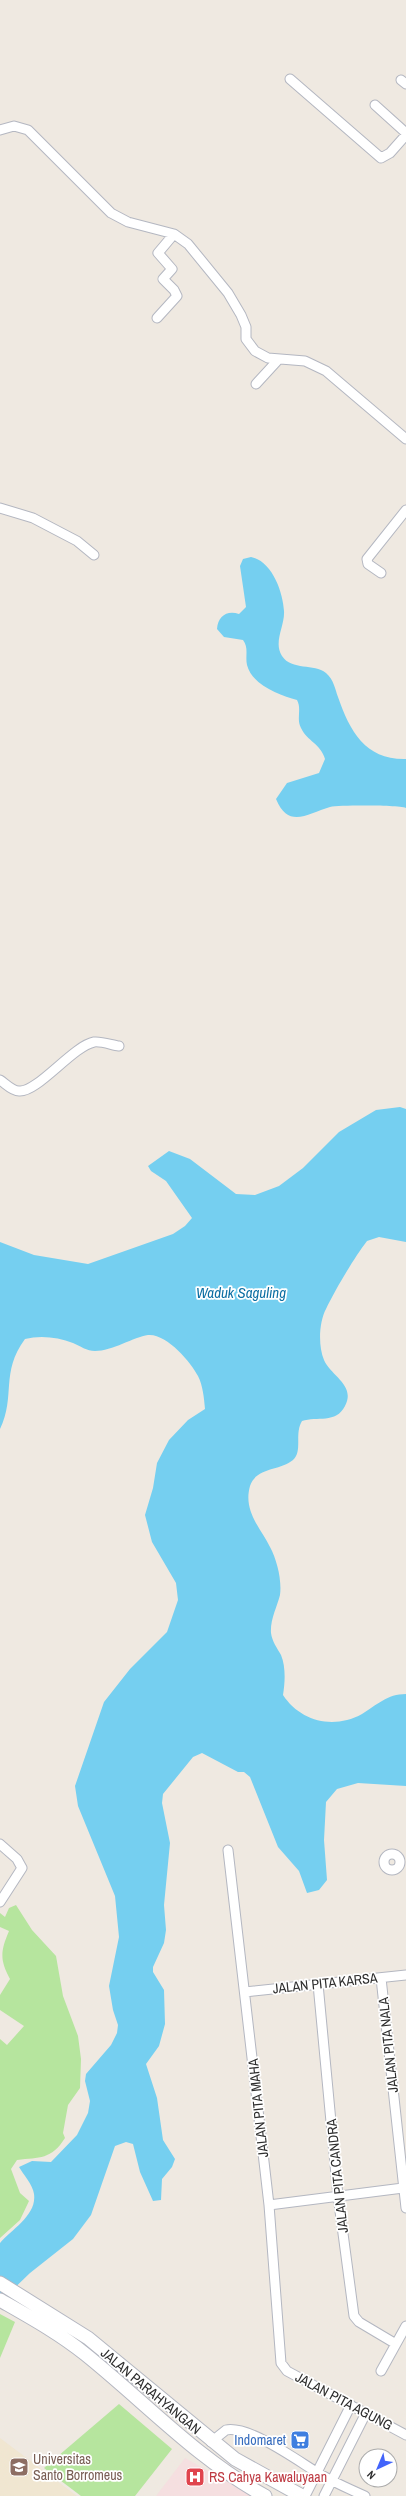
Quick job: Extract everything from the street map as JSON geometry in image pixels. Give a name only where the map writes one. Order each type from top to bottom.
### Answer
[{"type":"main road","name":"JALAN PARAHYANGAN","points":[[0,2283],[88,2338],[211,2442],[235,2459],[304,2496]]},
{"type":"main road","name":"JALAN PARAHYANGAN","points":[[0,2300],[30,2317],[84,2353],[215,2464],[239,2482],[265,2496]]},
{"type":"main road","points":[[165,2423],[176,2412]]},
{"type":"street","points":[[290,79],[381,158],[390,153],[406,134],[375,105]]},
{"type":"street","points":[[0,130],[14,126],[28,130],[111,213],[128,222],[174,234],[188,244],[228,293],[241,314],[250,345],[262,355],[278,360],[305,361],[326,371],[406,439]]},
{"type":"street","points":[[157,318],[177,296],[174,290],[163,280],[172,269],[158,253],[174,234]]},
{"type":"street","points":[[256,384],[278,360]]},
{"type":"street","points":[[0,508],[33,518],[77,541],[94,555]]},
{"type":"street","points":[[381,573],[368,564],[367,559],[406,510]]},
{"type":"street","points":[[0,1080],[16,1090],[22,1091],[45,1078],[80,1050],[95,1042],[119,1046]]},
{"type":"street","points":[[0,1844],[17,1859],[22,1868],[0,1902]]},
{"type":"street","name":"JALAN PITA MAHA","points":[[228,1850],[269,2205],[283,2367]]},
{"type":"street","name":"JALAN PITA KARSA","points":[[245,1992],[406,1975]]},
{"type":"street","name":"JALAN PITA NALA","points":[[381,1978],[406,2208]]},
{"type":"street","name":"JALAN PITA CANDRA","points":[[318,1984],[338,2196],[356,2320],[396,2344]]},
{"type":"street","points":[[269,2205],[405,2188]]},
{"type":"street","points":[[381,2371],[406,2326]]},
{"type":"street","name":"JALAN PITA AGUNG","points":[[283,2367],[406,2435]]},
{"type":"street","points":[[304,2496],[351,2405]]},
{"type":"street","points":[[324,2496],[366,2413]]},
{"type":"street","points":[[211,2442],[226,2430],[239,2431],[288,2452],[332,2481],[365,2496]]},
{"type":"shaded area","name":"Universitas Santo Borromeus","points":[[0,2438],[77,2496],[0,2496]]},
{"type":"shaded area","name":"RS Cahya Kawaluyaan","points":[[185,2458],[254,2496],[156,2496]]},
{"type":"green space","points":[[16,1905],[32,1930],[56,1956],[63,1996],[78,2036],[81,2059],[80,2088],[68,2105],[63,2133],[65,2138],[60,2145],[50,2154],[39,2158],[17,2160],[11,2169],[20,2193],[29,2201],[20,2220],[0,2238],[0,2039],[7,2045],[24,2026],[0,2010],[0,1995],[10,1979],[4,1966],[2,1956],[9,1931],[0,1927],[0,1913],[5,1917],[9,1908]]},
{"type":"green space","points":[[0,2314],[15,2322],[0,2358]]},
{"type":"green space","points":[[119,2404],[172,2449],[135,2496],[81,2496],[44,2468]]},
{"type":"water","points":[[251,557],[265,564],[275,578],[279,587],[284,611],[279,640],[282,656],[291,664],[315,668],[321,670],[329,676],[348,722],[362,742],[370,749],[380,755],[406,759],[406,808],[381,806],[336,806],[300,817],[293,817],[281,808],[276,799],[287,783],[319,773],[325,759],[317,746],[301,728],[297,700],[275,692],[261,684],[250,672],[247,665],[246,649],[243,640],[224,637],[217,629],[221,617],[231,613],[239,614],[246,607],[240,566],[243,559]]},
{"type":"water","name":"Waduk Saguling","points":[[400,1107],[406,1109],[406,1242],[379,1237],[367,1241],[356,1256],[340,1284],[326,1309],[322,1320],[320,1341],[322,1354],[327,1366],[345,1386],[348,1399],[341,1412],[337,1415],[302,1421],[299,1431],[298,1452],[296,1456],[293,1460],[282,1466],[257,1475],[250,1486],[248,1495],[251,1511],[273,1552],[280,1577],[280,1595],[273,1618],[271,1633],[284,1665],[285,1680],[283,1695],[290,1704],[308,1717],[329,1722],[351,1719],[388,1698],[399,1694],[406,1694],[406,1786],[358,1783],[337,1789],[326,1802],[324,1840],[327,1880],[319,1890],[307,1893],[299,1871],[278,1847],[250,1777],[244,1772],[238,1772],[202,1753],[193,1757],[163,1794],[162,1803],[170,1843],[164,1905],[166,1930],[164,1943],[153,1967],[153,1972],[164,1990],[165,2024],[159,2046],[146,2064],[157,2098],[163,2140],[175,2159],[172,2167],[162,2179],[161,2200],[153,2201],[140,2172],[133,2144],[126,2142],[115,2146],[91,2215],[73,2239],[30,2273],[0,2302],[0,2243],[28,2215],[34,2202],[32,2187],[19,2167],[32,2161],[51,2162],[77,2135],[88,2113],[90,2101],[85,2081],[86,2074],[111,2045],[117,2033],[118,2025],[113,2010],[109,1986],[119,1937],[115,1896],[78,1806],[75,1786],[104,1702],[130,1669],[167,1632],[178,1600],[176,1583],[152,1542],[145,1515],[153,1488],[157,1463],[169,1440],[188,1420],[205,1409],[201,1384],[195,1370],[184,1356],[170,1343],[155,1336],[142,1336],[108,1349],[95,1351],[61,1339],[37,1337],[25,1339],[17,1351],[10,1374],[5,1417],[0,1429],[0,1242],[34,1255],[88,1264],[173,1234],[185,1226],[192,1218],[166,1181],[151,1171],[148,1166],[169,1151],[190,1159],[236,1194],[255,1195],[279,1186],[303,1168],[339,1132],[376,1110]]},
{"type":"place","name":"Indomaret","points":[[300,2440]]},
{"type":"place","name":"Universitas Santo Borromeus","points":[[19,2467]]},
{"type":"place","name":"RS Cahya Kawaluyaan","points":[[195,2477]]}]
